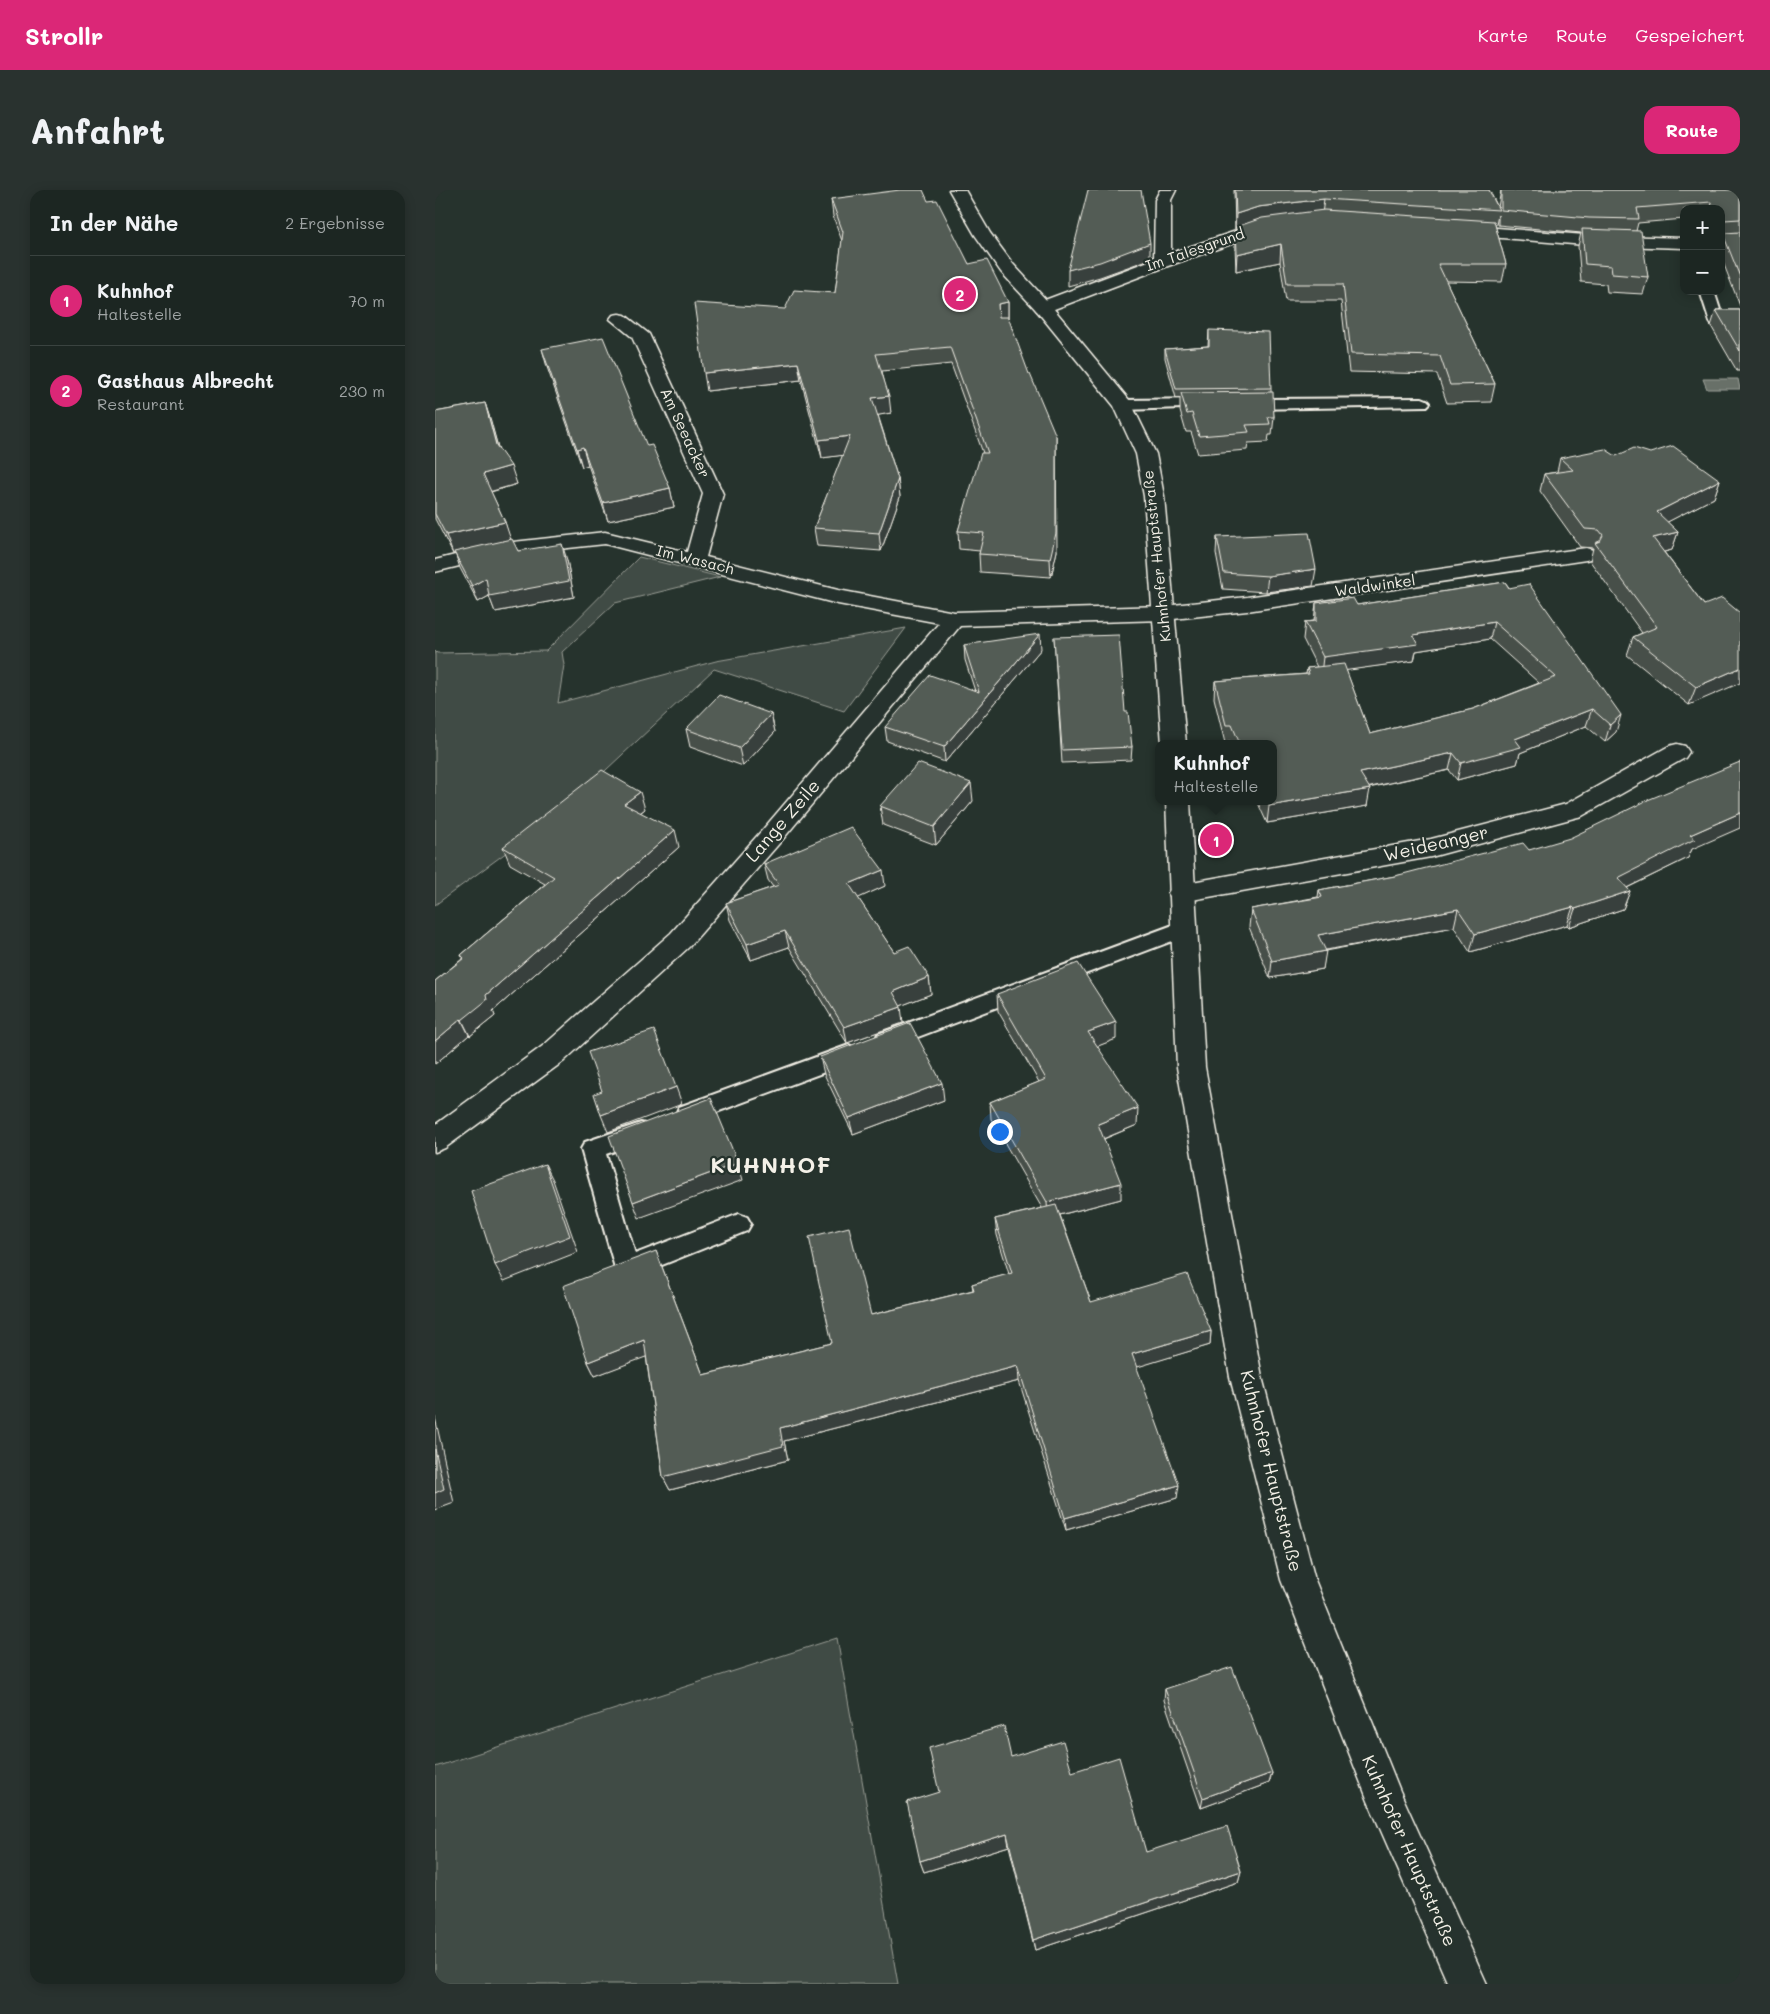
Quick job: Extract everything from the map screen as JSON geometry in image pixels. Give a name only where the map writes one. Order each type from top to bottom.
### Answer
[{"type":"street","name":"Kuhnhofer Hauptstraße","points":[[951,190],[960,198],[1007,268],[1043,307],[1123,405],[1146,454],[1154,496],[1174,740]]},
{"type":"street","points":[[1162,262],[1163,200],[1168,190]]},
{"type":"street","name":"Im Talesgrund","points":[[1043,307],[1162,262],[1257,229],[1285,226]]},
{"type":"street","points":[[1447,229],[1585,240],[1680,243]]},
{"type":"street","name":"Am Seeacker","points":[[619,319],[640,334],[713,494],[695,560]]},
{"type":"street","name":"Im Wasach","points":[[435,566],[504,549],[605,538],[838,597],[954,619]]},
{"type":"street","name":"Waldwinkel","points":[[1163,613],[1247,604],[1586,554]]},
{"type":"street","points":[[954,619],[1163,613]]},
{"type":"street","name":"Lange Zeile","points":[[435,1140],[554,1053],[680,940],[774,833],[954,619]]},
{"type":"street","name":"Weideanger","points":[[1181,893],[1431,848],[1574,810],[1677,752]]},
{"type":"street","name":"Kuhnhofer Hauptstraße","points":[[1178,805],[1181,840],[1181,893],[1191,1067],[1246,1377],[1298,1580],[1386,1802],[1468,1984]]},
{"type":"lane","points":[[1708,295],[1717,322]]},
{"type":"lane","points":[[1123,405],[1422,403]]},
{"type":"lane","points":[[739,1224],[627,1268],[593,1149],[1184,929]]},
{"type":"shaded area","points":[[1703,379],[1738,379],[1740,389],[1707,389]]},
{"type":"shaded area","points":[[639,557],[720,577],[615,603],[562,652],[564,665],[558,703],[716,661],[906,628],[844,711],[714,669],[560,813],[435,905],[435,651],[437,653],[546,651]]},
{"type":"shaded area","points":[[837,1638],[898,1984],[435,1984],[435,1767]]},
{"type":"building","points":[[900,190],[923,190],[928,201],[937,200],[969,264],[987,260],[1008,302],[998,304],[999,317],[1008,317],[1029,374],[1056,436],[1056,533],[1050,559],[979,554],[984,533],[958,531],[981,453],[988,453],[950,347],[876,354],[889,396],[872,398],[898,479],[879,533],[814,528],[850,436],[819,440],[798,363],[704,373],[694,303],[785,309],[794,290],[835,293],[843,232],[831,199]]},
{"type":"building","points":[[1088,190],[1141,190],[1150,243],[1100,262],[1068,270]]},
{"type":"building","points":[[1235,190],[1489,190],[1499,210],[1324,199],[1258,207],[1236,214]]},
{"type":"building","points":[[1501,190],[1740,190],[1740,219],[1725,220],[1725,205],[1712,205],[1711,202],[1637,208],[1639,219],[1589,218],[1501,210]]},
{"type":"building","points":[[1324,210],[1494,221],[1506,264],[1438,264],[1495,384],[1450,385],[1440,356],[1351,354],[1343,284],[1287,284],[1281,244],[1237,254],[1236,227],[1262,218]]},
{"type":"building","points":[[1582,229],[1641,231],[1648,277],[1612,274],[1611,266],[1585,264]]},
{"type":"building","points":[[1740,232],[1740,277],[1725,239],[1725,233]]},
{"type":"building","points":[[1716,310],[1740,310],[1740,351]]},
{"type":"building","points":[[1209,330],[1269,332],[1271,388],[1176,389],[1165,349],[1209,346]]},
{"type":"building","points":[[603,337],[647,446],[652,445],[670,488],[603,503],[583,447],[577,449],[542,349]]},
{"type":"building","points":[[1273,392],[1274,417],[1268,417],[1270,424],[1246,425],[1249,432],[1199,436],[1192,413],[1187,414],[1181,393]]},
{"type":"building","points":[[485,403],[496,445],[511,466],[483,474],[505,522],[446,535],[435,514],[435,412]]},
{"type":"building","points":[[1673,446],[1720,480],[1657,512],[1678,532],[1653,538],[1704,605],[1722,598],[1740,613],[1740,668],[1696,687],[1633,637],[1657,627],[1595,543],[1600,541],[1603,535],[1599,530],[1585,529],[1544,474],[1573,470],[1560,458],[1605,449],[1616,456],[1634,448],[1650,453]]},
{"type":"building","points":[[1309,533],[1316,569],[1268,576],[1224,573],[1217,537]]},
{"type":"building","points":[[512,539],[518,551],[562,544],[569,581],[489,596],[486,578],[472,586],[454,552]]},
{"type":"building","points":[[1505,582],[1509,588],[1529,584],[1621,715],[1610,725],[1592,709],[1515,739],[1521,747],[1461,763],[1453,753],[1360,773],[1370,789],[1277,805],[1277,740],[1238,740],[1232,725],[1226,725],[1215,681],[1309,674],[1307,668],[1344,664],[1370,734],[1473,709],[1556,677],[1494,622],[1413,635],[1418,644],[1323,657],[1305,622],[1316,621],[1316,603],[1353,598],[1357,605]]},
{"type":"building","points":[[1040,634],[944,747],[885,727],[930,675],[979,692],[964,645]]},
{"type":"building","points":[[1119,635],[1125,712],[1128,712],[1132,747],[1062,750],[1054,637]]},
{"type":"building","points":[[719,695],[771,714],[739,748],[686,729]]},
{"type":"building","points":[[1740,762],[1740,813],[1690,835],[1695,839],[1618,878],[1630,891],[1575,909],[1573,907],[1475,934],[1458,909],[1318,935],[1326,951],[1272,961],[1251,909],[1322,897],[1319,890],[1395,876],[1523,843],[1529,850],[1570,838],[1650,799]]},
{"type":"building","points":[[918,763],[971,783],[934,827],[880,806]]},
{"type":"building","points":[[602,770],[640,792],[624,804],[675,830],[486,995],[487,1000],[435,1041],[435,981],[464,958],[461,955],[554,877],[503,847]]},
{"type":"building","points":[[851,827],[883,870],[849,884],[894,952],[909,946],[929,977],[893,992],[901,1007],[844,1027],[785,931],[747,944],[726,903],[779,885],[764,864]]},
{"type":"building","points":[[1078,963],[1116,1022],[1088,1032],[1138,1108],[1098,1124],[1121,1183],[1047,1202],[990,1102],[1046,1079],[997,994]]},
{"type":"building","points":[[910,1023],[942,1083],[849,1118],[820,1057]]},
{"type":"building","points":[[654,1030],[676,1087],[601,1115],[594,1094],[602,1091],[588,1052]]},
{"type":"building","points":[[711,1098],[738,1163],[633,1202],[609,1136]]},
{"type":"building","points":[[545,1164],[570,1236],[495,1265],[471,1191]]},
{"type":"building","points":[[1056,1205],[1091,1302],[1187,1274],[1211,1331],[1132,1354],[1179,1485],[1065,1518],[1018,1366],[780,1428],[783,1446],[663,1477],[644,1340],[588,1362],[563,1286],[656,1251],[703,1375],[832,1343],[809,1237],[849,1227],[871,1315],[974,1290],[972,1284],[1012,1273],[995,1219]]},
{"type":"building","points":[[435,1449],[444,1489],[435,1493]]},
{"type":"building","points":[[1232,1667],[1272,1773],[1203,1798],[1165,1689]]},
{"type":"building","points":[[1004,1726],[1011,1757],[1063,1741],[1072,1772],[1119,1757],[1146,1852],[1227,1826],[1241,1871],[1033,1940],[1007,1834],[920,1861],[907,1802],[939,1792],[929,1748]]},
{"type":"place","name":"Gasthaus Albrecht","points":[[960,294]]},
{"type":"place","name":"Kuhnhof","points":[[1216,840]]},
{"type":"district","name":"KUHNHOF","points":[[771,1165]]}]
